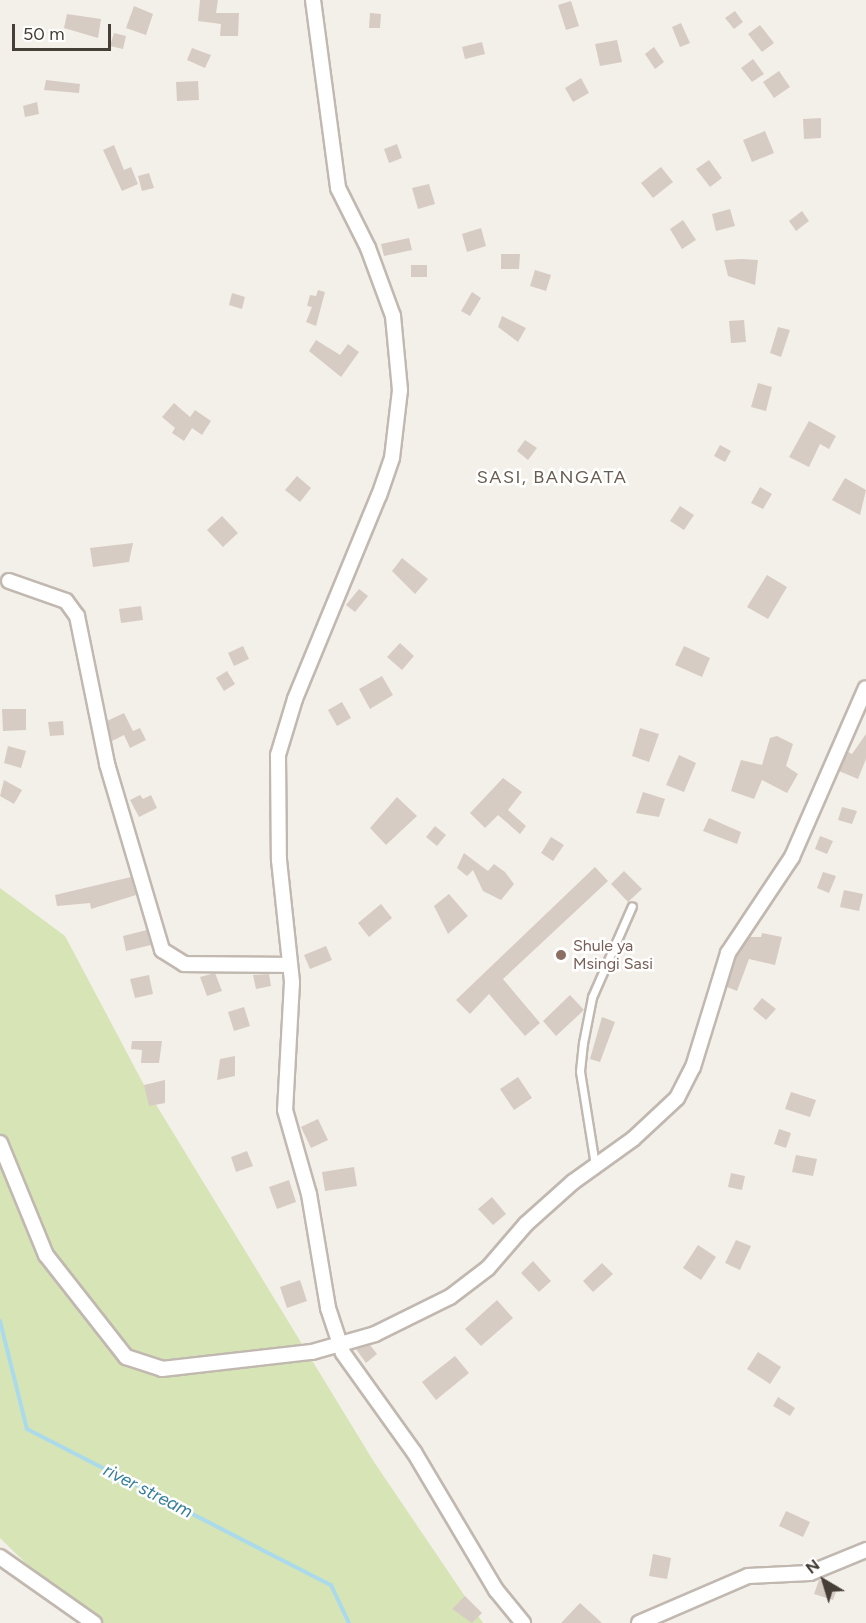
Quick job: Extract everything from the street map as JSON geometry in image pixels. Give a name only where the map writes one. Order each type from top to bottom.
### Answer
[{"type":"street","points":[[313,0],[338,188],[369,248],[393,316],[399,390],[392,458],[296,699],[278,755],[276,813],[290,965],[285,1110],[347,1361],[414,1452],[496,1590],[523,1623]]},
{"type":"street","points":[[9,581],[66,601],[76,616],[105,754],[162,950],[184,964],[290,965]]},
{"type":"street","points":[[0,1143],[46,1255],[126,1357],[162,1369],[280,1358],[341,1344],[400,1322],[470,1285],[526,1224],[595,1165],[663,1114],[677,1098],[693,1067],[728,952],[792,857],[866,687]]},
{"type":"street","points":[[639,1623],[748,1576],[810,1573],[866,1550]]},
{"type":"street","points":[[0,1557],[94,1623]]},
{"type":"lane","points":[[595,1165],[580,1071],[583,1043],[592,997],[632,906]]},
{"type":"green space","points":[[0,888],[65,936],[144,1085],[374,1462],[483,1623],[87,1623],[0,1538]]},
{"type":"building","points":[[200,0],[218,0],[216,13],[239,13],[238,36],[220,36],[221,24],[198,21]]},
{"type":"building","points":[[571,1],[579,26],[566,30],[558,5]]},
{"type":"building","points":[[134,6],[153,14],[146,35],[126,28]]},
{"type":"building","points":[[735,11],[743,22],[734,29],[725,18]]},
{"type":"building","points":[[370,13],[381,14],[380,28],[369,28]]},
{"type":"building","points":[[67,14],[101,19],[98,38],[64,28]]},
{"type":"building","points":[[681,23],[690,43],[680,47],[672,27]]},
{"type":"building","points":[[760,25],[774,43],[762,52],[748,34]]},
{"type":"building","points":[[114,33],[126,36],[123,49],[110,46]]},
{"type":"building","points":[[617,40],[622,62],[600,66],[595,44]]},
{"type":"building","points":[[482,42],[485,54],[465,59],[462,47]]},
{"type":"building","points":[[654,47],[664,62],[655,69],[645,54]]},
{"type":"building","points":[[192,48],[211,55],[205,68],[187,60]]},
{"type":"building","points":[[753,59],[764,74],[752,82],[741,68]]},
{"type":"building","points":[[779,71],[790,87],[774,98],[763,82]]},
{"type":"building","points":[[581,78],[589,93],[573,102],[565,88]]},
{"type":"building","points":[[46,80],[80,84],[79,93],[44,90]]},
{"type":"building","points":[[198,81],[199,100],[177,101],[176,82]]},
{"type":"building","points":[[37,102],[39,114],[25,117],[23,106]]},
{"type":"building","points":[[821,118],[821,138],[804,139],[803,119]]},
{"type":"building","points":[[765,131],[774,153],[752,162],[743,140]]},
{"type":"building","points":[[397,144],[402,158],[389,163],[384,149]]},
{"type":"building","points":[[114,145],[124,170],[131,167],[138,184],[122,191],[103,150]]},
{"type":"building","points":[[709,160],[722,178],[710,187],[696,169]]},
{"type":"building","points":[[661,167],[673,182],[653,198],[641,183]]},
{"type":"building","points":[[149,173],[154,188],[142,191],[138,176]]},
{"type":"building","points":[[429,184],[435,204],[418,209],[412,188]]},
{"type":"building","points":[[730,209],[735,226],[716,231],[712,214]]},
{"type":"building","points":[[802,211],[809,221],[796,231],[789,221]]},
{"type":"building","points":[[683,220],[696,240],[682,249],[670,229]]},
{"type":"building","points":[[481,228],[486,246],[467,252],[462,234]]},
{"type":"building","points":[[409,238],[412,250],[384,256],[381,244]]},
{"type":"building","points":[[501,254],[520,254],[519,269],[501,269]]},
{"type":"building","points":[[724,260],[758,260],[755,285],[728,276]]},
{"type":"building","points":[[411,265],[427,265],[427,277],[411,277]]},
{"type":"building","points":[[535,270],[551,275],[546,291],[530,286]]},
{"type":"building","points":[[318,290],[325,292],[316,326],[306,322],[312,307],[307,306],[310,295],[316,296]]},
{"type":"building","points":[[472,292],[481,298],[470,316],[461,311]]},
{"type":"building","points":[[232,293],[245,297],[242,309],[229,305]]},
{"type":"building","points":[[502,316],[526,328],[518,342],[498,327]]},
{"type":"building","points":[[744,320],[746,342],[731,343],[729,321]]},
{"type":"building","points":[[778,327],[790,330],[781,357],[770,353]]},
{"type":"building","points":[[316,340],[340,355],[348,344],[359,352],[341,377],[309,351]]},
{"type":"building","points":[[758,383],[772,387],[766,411],[751,407]]},
{"type":"building","points":[[174,403],[190,417],[195,410],[211,421],[202,435],[192,428],[184,441],[172,433],[175,428],[162,417]]},
{"type":"building","points":[[809,421],[836,436],[829,449],[820,444],[809,467],[789,457]]},
{"type":"building","points":[[525,440],[537,448],[528,460],[517,451]]},
{"type":"building","points":[[720,445],[731,451],[725,462],[714,456]]},
{"type":"building","points":[[297,476],[311,488],[300,502],[285,490]]},
{"type":"building","points":[[845,478],[866,490],[860,515],[832,500]]},
{"type":"building","points":[[760,487],[772,494],[763,509],[751,503]]},
{"type":"building","points":[[680,506],[694,515],[684,530],[670,521]]},
{"type":"building","points":[[222,516],[238,533],[223,547],[207,530]]},
{"type":"building","points":[[133,543],[129,562],[93,567],[90,548]]},
{"type":"building","points":[[402,558],[428,579],[415,594],[392,571]]},
{"type":"building","points":[[767,575],[787,587],[768,619],[747,607]]},
{"type":"building","points":[[359,589],[368,596],[355,612],[346,605]]},
{"type":"building","points":[[141,606],[143,620],[121,623],[119,609]]},
{"type":"building","points":[[400,643],[414,656],[402,670],[387,657]]},
{"type":"building","points":[[243,646],[249,659],[234,666],[228,653]]},
{"type":"building","points":[[684,646],[710,658],[702,677],[675,665]]},
{"type":"building","points":[[227,671],[235,684],[224,691],[216,678]]},
{"type":"building","points":[[382,676],[393,695],[370,709],[359,689]]},
{"type":"building","points":[[342,702],[351,718],[337,726],[328,710]]},
{"type":"building","points":[[2,709],[26,709],[26,730],[3,731]]},
{"type":"building","points":[[124,713],[133,731],[140,728],[146,740],[130,748],[124,735],[112,741],[107,721]]},
{"type":"building","points":[[63,721],[64,735],[50,736],[48,722]]},
{"type":"building","points":[[640,728],[659,734],[649,762],[632,756]]},
{"type":"building","points":[[866,734],[866,759],[858,779],[839,771],[848,752],[852,754]]},
{"type":"building","points":[[777,736],[793,744],[786,766],[798,774],[787,793],[762,780],[754,799],[731,791],[741,760],[762,765],[770,738]]},
{"type":"building","points":[[8,746],[26,751],[21,768],[4,763]]},
{"type":"building","points":[[679,755],[696,763],[684,792],[666,785]]},
{"type":"building","points":[[503,778],[522,792],[508,810],[526,826],[520,834],[498,815],[485,828],[470,813]]},
{"type":"building","points":[[4,780],[22,790],[14,804],[0,796]]},
{"type":"building","points":[[643,792],[665,799],[659,817],[636,813]]},
{"type":"building","points":[[140,795],[143,799],[151,795],[157,808],[139,817],[130,800]]},
{"type":"building","points":[[397,797],[417,816],[386,845],[370,828]]},
{"type":"building","points":[[842,807],[857,811],[852,824],[838,820]]},
{"type":"building","points":[[709,818],[741,832],[737,844],[703,831]]},
{"type":"building","points":[[435,826],[446,835],[437,846],[426,837]]},
{"type":"building","points":[[820,836],[833,841],[827,854],[815,849]]},
{"type":"building","points":[[551,837],[564,845],[553,861],[541,853]]},
{"type":"building","points":[[464,853],[488,871],[494,864],[505,872],[514,884],[501,900],[483,891],[473,870],[467,876],[457,868]]},
{"type":"building","points":[[595,867],[608,881],[503,979],[540,1023],[525,1036],[489,994],[470,1014],[456,1000]]},
{"type":"building","points":[[624,871],[642,889],[628,902],[611,884]]},
{"type":"building","points":[[823,872],[836,876],[829,893],[817,888]]},
{"type":"building","points":[[131,877],[136,895],[91,909],[90,903],[57,906],[55,895]]},
{"type":"building","points":[[844,890],[863,894],[859,911],[840,907]]},
{"type":"building","points":[[449,894],[468,916],[448,934],[434,906]]},
{"type":"building","points":[[381,904],[392,918],[369,937],[358,923]]},
{"type":"building","points":[[147,930],[151,945],[126,951],[123,936]]},
{"type":"building","points":[[762,933],[782,937],[775,965],[749,959],[737,991],[727,987],[737,955],[749,937],[761,937]]},
{"type":"building","points":[[326,946],[332,960],[310,969],[304,955]]},
{"type":"building","points":[[215,973],[222,991],[207,996],[200,977]]},
{"type":"building","points":[[269,974],[271,986],[256,989],[253,975]]},
{"type":"building","points":[[149,975],[153,994],[135,998],[130,979]]},
{"type":"building","points":[[570,995],[584,1010],[556,1036],[543,1021]]},
{"type":"building","points":[[762,998],[776,1009],[766,1020],[753,1009]]},
{"type":"building","points":[[244,1007],[250,1026],[234,1031],[228,1012]]},
{"type":"building","points":[[602,1017],[615,1022],[600,1062],[590,1059]]},
{"type":"building","points":[[132,1041],[162,1041],[159,1063],[141,1063],[142,1050],[131,1049]]},
{"type":"building","points":[[235,1056],[235,1076],[217,1080],[220,1059]]},
{"type":"building","points":[[518,1077],[532,1098],[514,1110],[500,1089]]},
{"type":"building","points":[[165,1080],[165,1103],[149,1106],[144,1085]]},
{"type":"building","points":[[791,1092],[816,1100],[810,1117],[785,1109]]},
{"type":"building","points":[[318,1119],[328,1140],[311,1148],[301,1127]]},
{"type":"building","points":[[779,1129],[791,1133],[786,1148],[774,1144]]},
{"type":"building","points":[[247,1151],[253,1166],[236,1172],[231,1157]]},
{"type":"building","points":[[796,1155],[817,1159],[813,1176],[792,1172]]},
{"type":"building","points":[[354,1167],[357,1186],[325,1191],[322,1172]]},
{"type":"building","points":[[731,1173],[745,1176],[742,1190],[728,1187]]},
{"type":"building","points":[[289,1180],[296,1202],[277,1209],[269,1187]]},
{"type":"building","points":[[492,1197],[506,1214],[493,1225],[478,1209]]},
{"type":"building","points":[[736,1240],[751,1246],[740,1270],[725,1263]]},
{"type":"building","points":[[698,1245],[716,1257],[701,1280],[683,1268]]},
{"type":"building","points":[[533,1261],[551,1281],[539,1292],[521,1273]]},
{"type":"building","points":[[602,1263],[613,1274],[593,1292],[583,1281]]},
{"type":"building","points":[[300,1280],[307,1301],[287,1308],[280,1287]]},
{"type":"building","points":[[497,1300],[513,1318],[481,1346],[465,1329]]},
{"type":"building","points":[[370,1345],[377,1354],[366,1363],[356,1349]]},
{"type":"building","points":[[758,1352],[781,1367],[770,1384],[747,1369]]},
{"type":"building","points":[[455,1356],[469,1373],[436,1400],[422,1382]]},
{"type":"building","points":[[778,1397],[795,1408],[790,1416],[773,1406]]},
{"type":"building","points":[[786,1511],[810,1522],[803,1537],[779,1526]]},
{"type":"building","points":[[653,1554],[671,1558],[667,1579],[649,1576]]},
{"type":"building","points":[[819,1580],[838,1586],[833,1600],[814,1594]]},
{"type":"building","points":[[465,1596],[482,1613],[472,1623],[452,1609]]},
{"type":"building","points":[[580,1603],[602,1623],[561,1623]]},
{"type":"waterway","name":"river stream","points":[[0,1321],[27,1429],[331,1585],[349,1623]]},
{"type":"place","name":"Shule ya Msingi Sasi","points":[[561,955]]},
{"type":"district","name":"SASI, BANGATA","points":[[552,477]]}]
